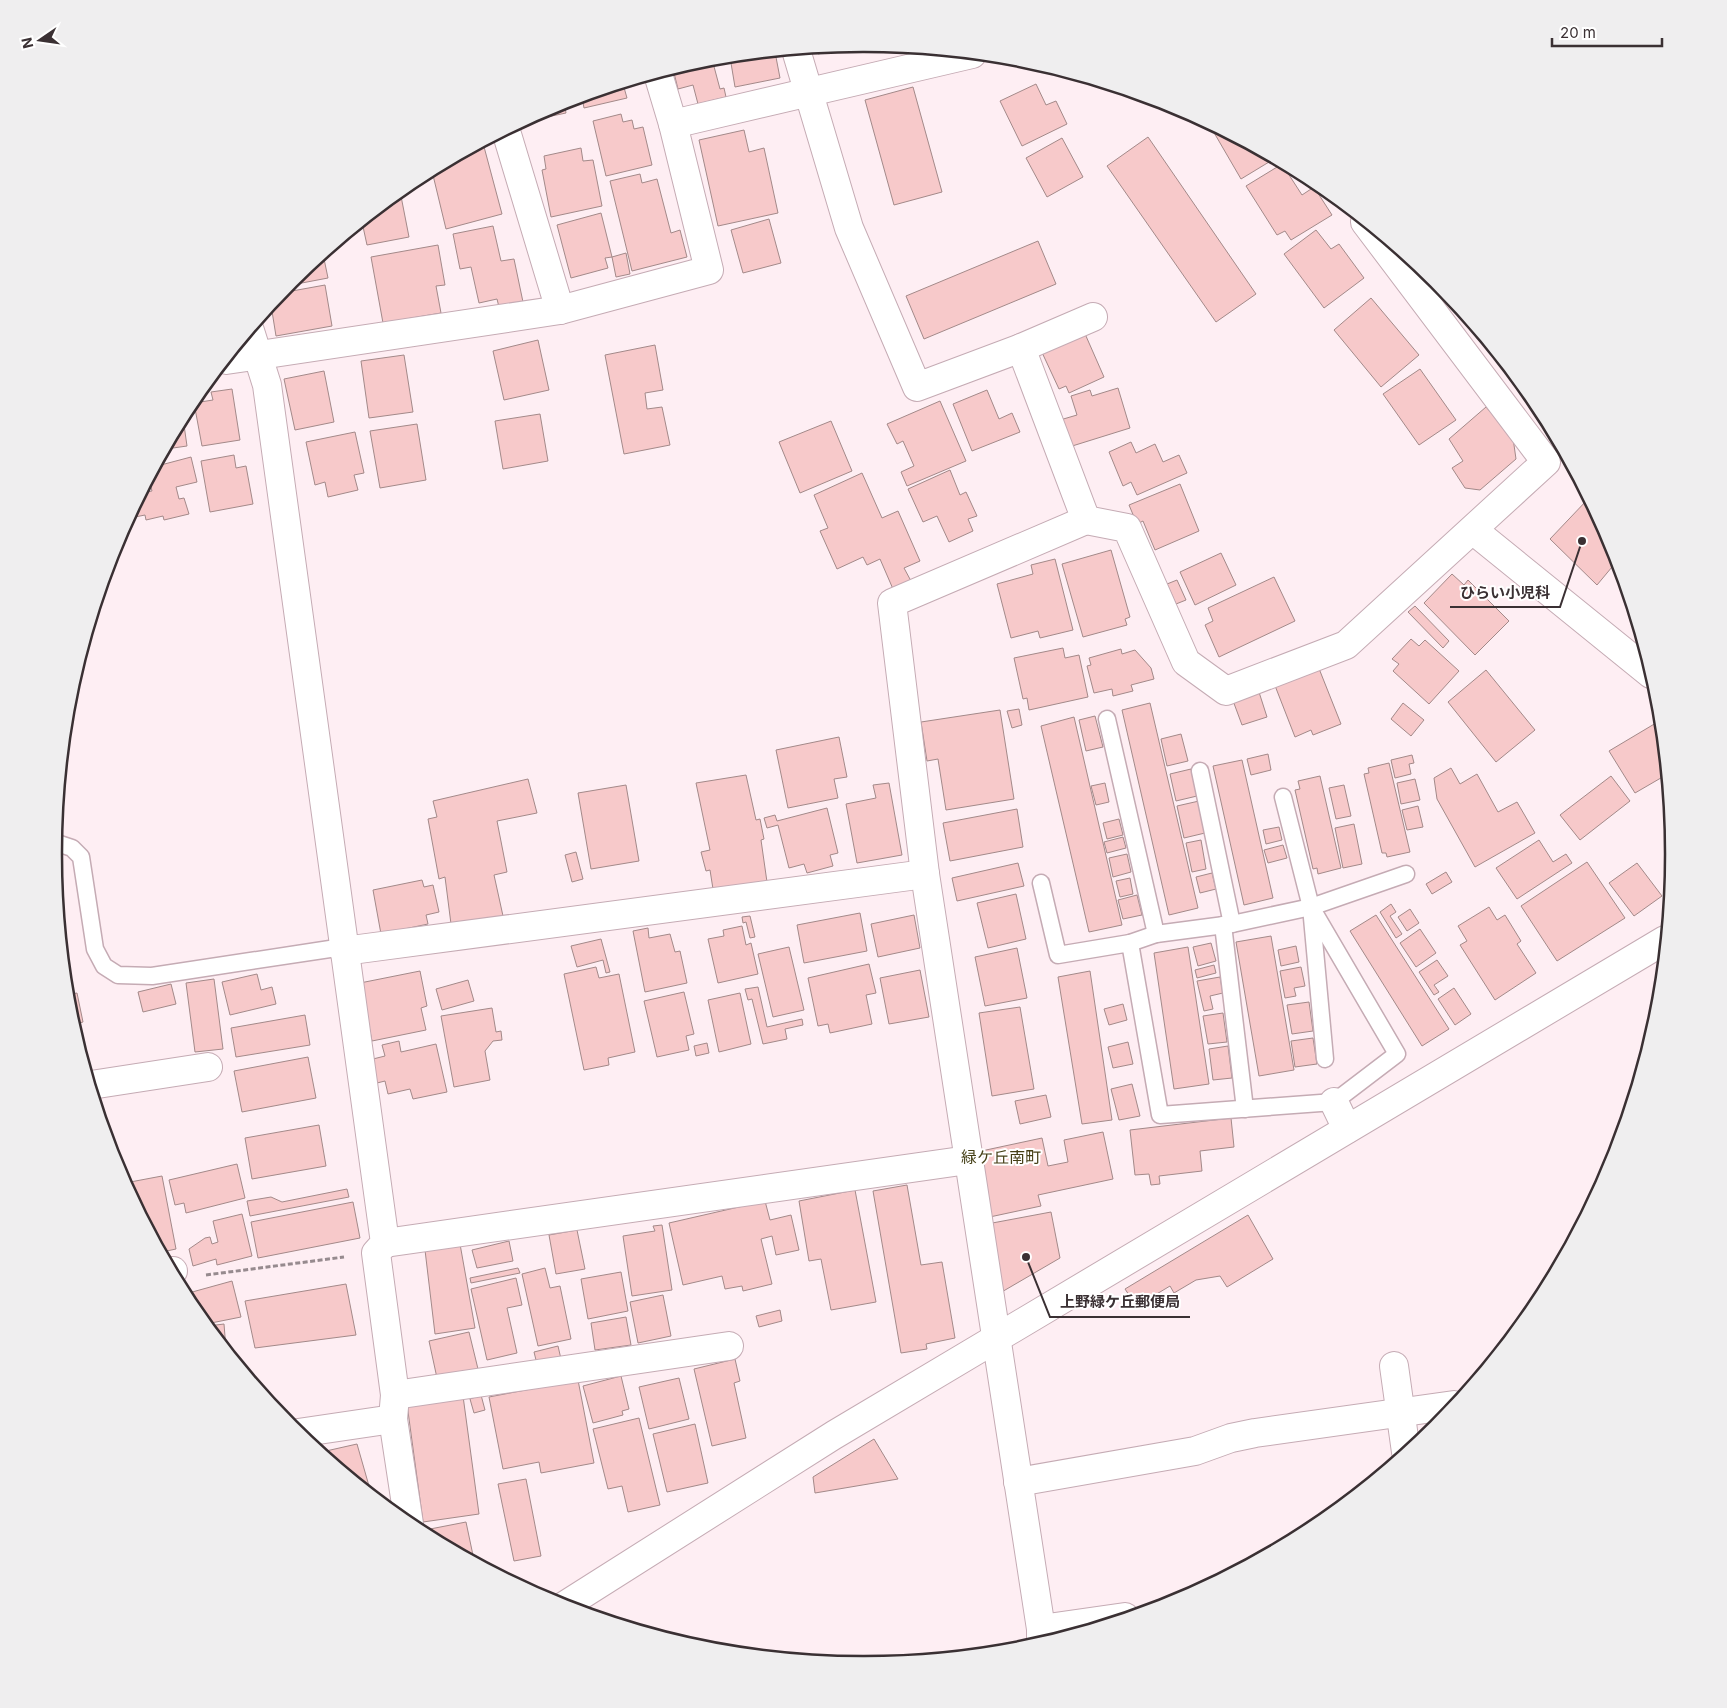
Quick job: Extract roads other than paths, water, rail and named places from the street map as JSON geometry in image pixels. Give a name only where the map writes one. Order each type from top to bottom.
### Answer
[{"type":"street","points":[[797,55],[849,228],[917,387],[1021,348],[1093,317]]},
{"type":"street","points":[[673,124],[956,58]]},
{"type":"street","points":[[240,352],[254,343],[560,310],[709,270],[673,124],[660,79]]},
{"type":"street","points":[[507,136],[560,310]]},
{"type":"street","points":[[1041,1635],[925,874],[892,603],[1086,520],[1128,528],[1186,662],[1226,691],[1346,645],[1554,456],[1382,243]]},
{"type":"street","points":[[254,343],[266,385],[344,949],[381,1248],[394,1407],[407,1512]]},
{"type":"street","points":[[1021,348],[1086,520]]},
{"type":"street","points":[[1474,530],[1643,667]]},
{"type":"street","points":[[344,949],[925,874]]},
{"type":"street","points":[[573,1600],[834,1434],[997,1339],[1659,943]]},
{"type":"street","points":[[96,1084],[208,1067]]},
{"type":"street","points":[[1334,1102],[1348,1129]]},
{"type":"street","points":[[381,1248],[968,1160]]},
{"type":"street","points":[[307,1431],[394,1407],[729,1346]]},
{"type":"street","points":[[1394,1366],[1405,1445]]},
{"type":"street","points":[[1018,1482],[1195,1452],[1231,1438],[1442,1407]]},
{"type":"lane","points":[[1107,719],[1156,934]]},
{"type":"lane","points":[[1200,771],[1227,924],[1245,1109]]},
{"type":"lane","points":[[1283,797],[1311,907],[1325,1059]]},
{"type":"lane","points":[[62,845],[72,848],[81,857],[95,950],[104,966],[118,975],[152,976],[344,949]]},
{"type":"lane","points":[[1041,883],[1058,955],[1130,943],[1156,934],[1227,924],[1311,907],[1406,874]]},
{"type":"lane","points":[[1130,943],[1160,1115],[1334,1102],[1397,1054],[1311,907]]},
{"type":"place","name":"ひらい小児科","points":[[1582,541]]},
{"type":"place","name":"上野緑ケ丘郵便局","points":[[1026,1257]]},
{"type":"district","name":"緑ケ丘南町","points":[[1001,1157]]}]
